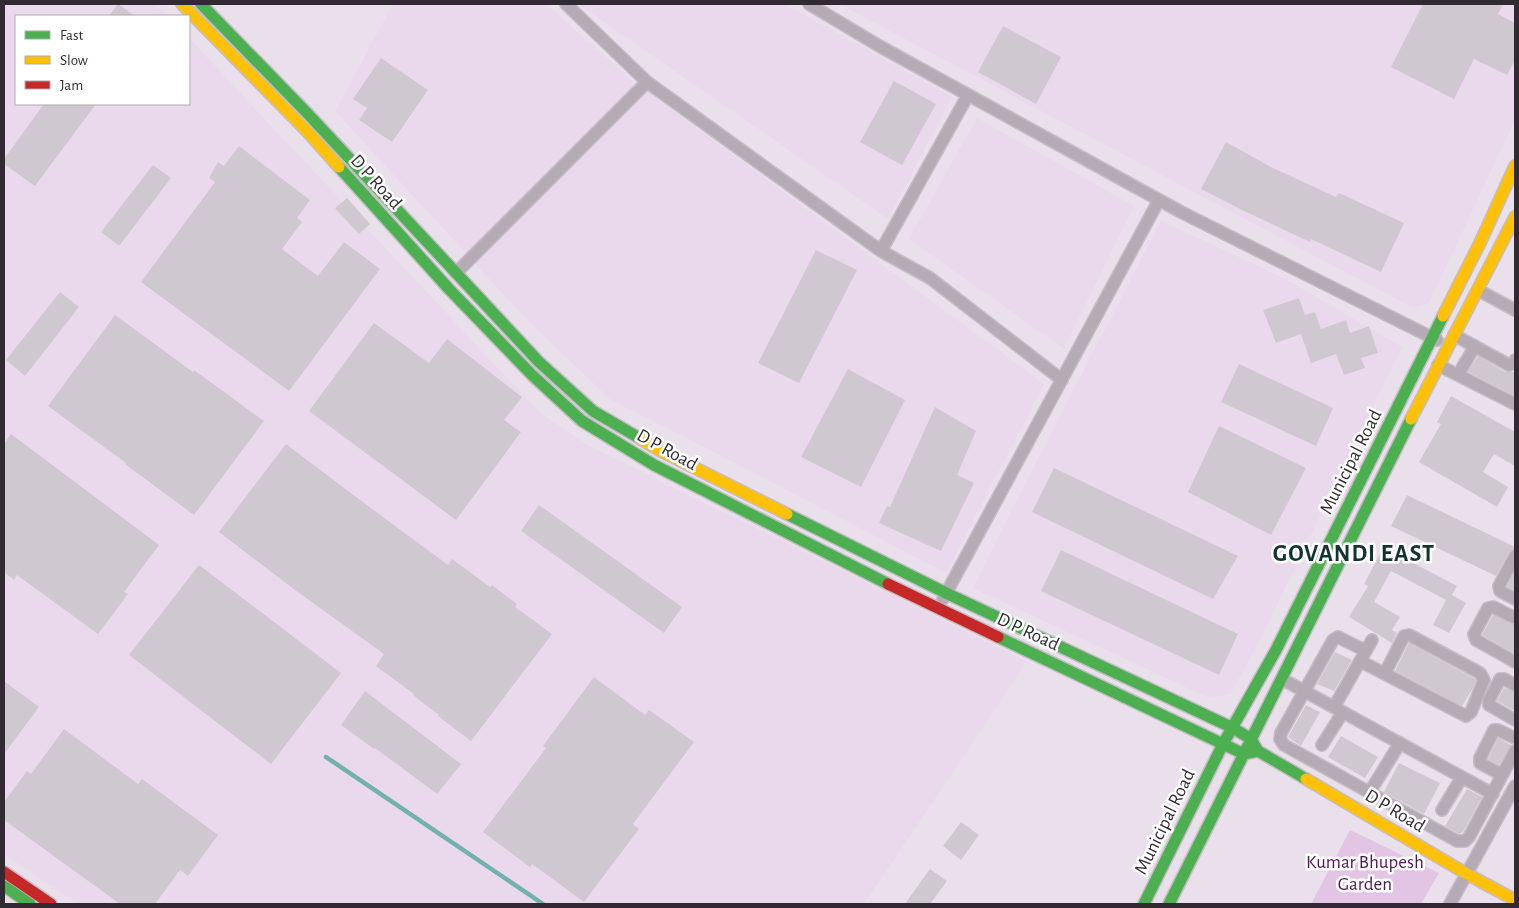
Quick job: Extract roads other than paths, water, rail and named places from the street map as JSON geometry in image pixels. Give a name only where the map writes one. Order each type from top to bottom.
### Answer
[{"type":"street","name":"D P Road","points":[[182,4],[299,123],[449,289],[532,375],[582,421],[663,470],[938,609],[1244,754]]},
{"type":"street","name":"D P Road","points":[[200,4],[308,114],[539,362],[593,411],[669,455],[946,593],[1233,728],[1251,739],[1258,751],[1467,874],[1515,900]]},
{"type":"street","points":[[566,4],[647,82],[882,251],[930,278],[1062,380]]},
{"type":"street","points":[[808,4],[881,47],[1159,200],[1433,337],[1475,346],[1509,365],[1514,363],[1515,360]]},
{"type":"street","points":[[456,273],[647,82]]},
{"type":"street","points":[[882,251],[968,95]]},
{"type":"street","points":[[299,123],[308,114]]},
{"type":"street","name":"Municipal Road","points":[[1144,904],[1223,744],[1276,650],[1480,243],[1515,166]]},
{"type":"street","points":[[938,609],[1159,200]]},
{"type":"street","name":"Municipal Road","points":[[1169,904],[1438,365],[1515,217]]},
{"type":"street","points":[[412,248],[424,239]]},
{"type":"street","points":[[1478,290],[1515,310]]},
{"type":"street","points":[[1458,375],[1475,346]]},
{"type":"street","points":[[1438,365],[1515,404]]},
{"type":"street","points":[[566,407],[577,396]]},
{"type":"street","points":[[663,470],[669,455]]},
{"type":"street","points":[[1515,556],[1499,586],[1500,591],[1515,599]]},
{"type":"street","points":[[1515,618],[1493,607],[1488,608],[1474,634],[1476,640],[1515,662]]},
{"type":"street","points":[[1385,673],[1404,636],[1409,635],[1480,673],[1484,680],[1471,712],[1466,716],[1385,673],[1338,637],[1333,640],[1281,733],[1280,739],[1284,746],[1457,841],[1465,841],[1469,837],[1515,751]]},
{"type":"street","points":[[1322,744],[1372,640]]},
{"type":"street","points":[[1282,678],[1492,794]]},
{"type":"street","points":[[1515,685],[1500,679],[1489,700],[1489,705],[1515,720]]},
{"type":"street","points":[[1502,775],[1480,763],[1480,758],[1494,730],[1515,738]]},
{"type":"street","points":[[1370,793],[1400,743]]},
{"type":"street","points":[[1244,754],[1258,751]]},
{"type":"street","points":[[1442,810],[1462,777]]},
{"type":"street","points":[[1450,904],[1515,786]]},
{"type":"street","points":[[4,872],[51,904]]},
{"type":"street","points":[[4,886],[30,904]]},
{"type":"waterway","points":[[326,757],[543,904]]},
{"type":"district","name":"GOVANDI EAST","points":[[1354,554]]},
{"type":"park label","name":"Kumar Bhupesh Garden","points":[[1365,873]]}]
